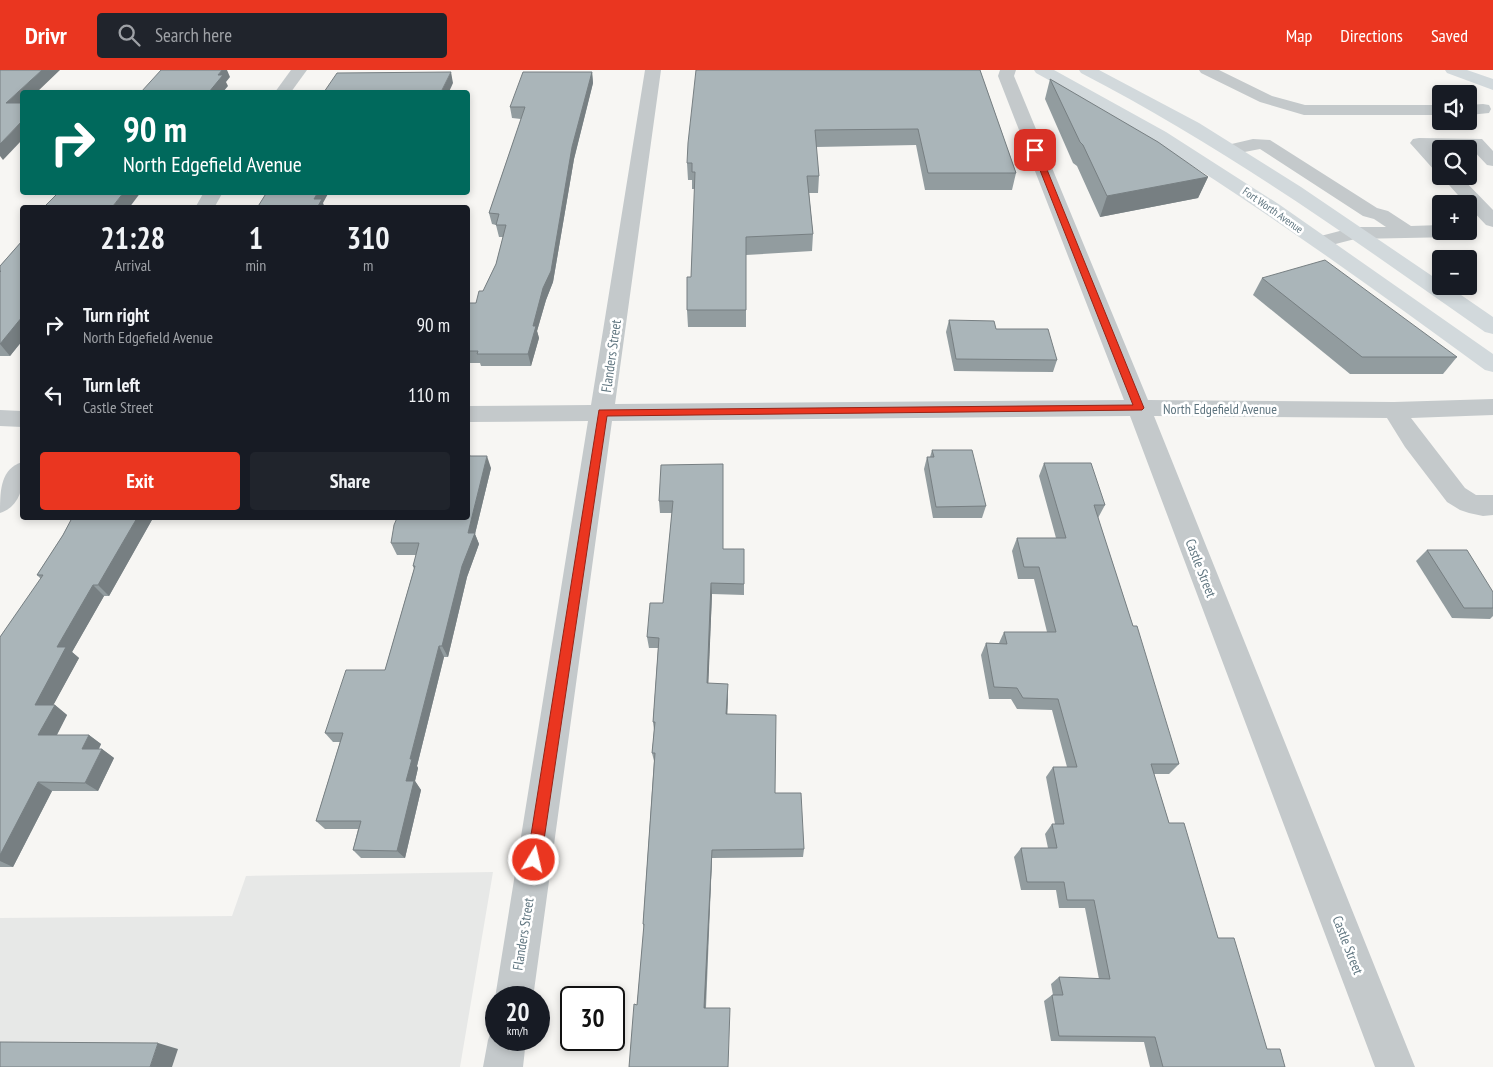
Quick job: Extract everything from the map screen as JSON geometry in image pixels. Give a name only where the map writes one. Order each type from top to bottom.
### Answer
[{"type":"main road","name":"Fort Worth Avenue","points":[[1042,70],[1148,127],[1194,156],[1320,242],[1493,365]]},
{"type":"main road","name":"Fort Worth Avenue","points":[[1087,70],[1230,150],[1493,327]]},
{"type":"main road","points":[[1453,70],[1493,85]]},
{"type":"street","points":[[284,90],[299,70]]},
{"type":"street","name":"Flanders Street","points":[[516,986],[653,70]]},
{"type":"street","name":"Castle Street","points":[[1008,70],[1006,76],[1139,408],[1395,1067]]},
{"type":"street","points":[[1207,70],[1266,99],[1304,110],[1432,110]]},
{"type":"street","points":[[1432,143],[1419,143],[1432,157]]},
{"type":"street","points":[[1230,150],[1253,144],[1264,144],[1370,212],[1381,215],[1407,232]]},
{"type":"street","points":[[1477,145],[1493,161]]},
{"type":"street","points":[[1297,194],[1328,185]]},
{"type":"street","points":[[1459,185],[1493,221]]},
{"type":"street","points":[[1320,242],[1355,233],[1432,231]]},
{"type":"street","points":[[1477,231],[1493,231]]},
{"type":"street","name":"North Edgefield Avenue","points":[[470,414],[1139,408],[1394,410],[1493,407]]},
{"type":"street","points":[[1394,410],[1414,441],[1456,495],[1468,503],[1483,506],[1493,505]]},
{"type":"street","points":[[0,418],[20,418]]},
{"type":"street","points":[[0,504],[20,473]]},
{"type":"street","points":[[503,1067],[505,1051]]},
{"type":"shaded area","points":[[493,872],[460,1067],[0,1067],[0,918],[232,916],[246,876]]},
{"type":"building","points":[[0,70],[42,70],[6,103],[20,103],[20,123],[0,144]]},
{"type":"building","points":[[161,70],[222,70],[218,75],[223,75],[211,90],[143,90]]},
{"type":"building","points":[[696,70],[980,70],[1016,173],[928,173],[918,129],[815,130],[819,176],[807,176],[813,234],[746,237],[746,310],[687,310],[687,277],[691,277],[695,172],[692,172],[692,163],[687,163]]},
{"type":"building","points":[[451,72],[442,90],[325,90],[337,73]]},
{"type":"building","points":[[523,72],[592,72],[572,147],[551,271],[543,288],[533,326],[536,326],[528,354],[477,354],[478,351],[470,351],[470,303],[476,303],[479,291],[483,291],[496,264],[506,225],[496,225],[499,214],[489,213],[525,107],[510,107]]},
{"type":"building","points":[[1050,79],[1158,142],[1208,177],[1107,196]]},
{"type":"building","points":[[56,195],[122,195],[114,205],[46,205]]},
{"type":"building","points":[[265,195],[316,195],[314,199],[322,199],[319,205],[259,205]]},
{"type":"building","points":[[20,243],[20,319],[0,344],[1,271],[0,266]]},
{"type":"building","points":[[1325,260],[1457,357],[1362,357],[1262,278]]},
{"type":"building","points":[[949,320],[994,321],[996,329],[1048,329],[1057,360],[956,359]]},
{"type":"building","points":[[932,450],[972,450],[986,506],[936,507],[927,457],[934,457]]},
{"type":"building","points":[[470,456],[487,456],[468,533],[475,533],[462,566],[442,646],[439,646],[410,759],[412,759],[406,781],[414,781],[397,851],[353,850],[361,821],[316,821],[343,733],[325,733],[346,670],[385,670],[415,566],[413,566],[419,543],[391,543],[396,520],[470,520]]},
{"type":"building","points":[[1044,463],[1091,463],[1105,505],[1094,505],[1133,626],[1137,626],[1179,764],[1151,764],[1169,823],[1184,823],[1218,938],[1234,938],[1267,1049],[1280,1049],[1285,1067],[1163,1067],[1155,1037],[1059,1036],[1052,995],[1063,995],[1059,977],[1110,979],[1094,900],[1067,900],[1064,882],[1027,882],[1021,848],[1057,848],[1052,824],[1064,824],[1053,767],[1077,767],[1058,699],[1023,698],[1017,688],[994,687],[986,643],[1007,644],[1004,632],[1056,632],[1039,567],[1024,567],[1017,538],[1066,538]]},
{"type":"building","points":[[723,464],[723,549],[744,549],[744,584],[711,583],[707,683],[728,684],[726,714],[776,715],[775,793],[801,793],[804,849],[712,850],[704,1008],[730,1008],[728,1067],[629,1067],[634,1004],[637,1005],[644,924],[655,753],[652,753],[655,722],[653,722],[659,638],[647,637],[650,603],[663,603],[673,501],[659,501],[661,465]]},
{"type":"building","points":[[71,520],[136,520],[98,585],[93,585],[57,647],[66,647],[35,705],[55,705],[38,735],[89,735],[82,749],[102,749],[85,783],[38,782],[0,855],[0,637],[43,575],[37,575]]},
{"type":"building","points":[[1427,550],[1467,550],[1493,592],[1493,608],[1464,608]]},
{"type":"building","points":[[0,1042],[158,1043],[150,1067],[0,1067]]},
{"type":"route","points":[[534,860],[602,413],[1139,408],[1035,150]]}]
